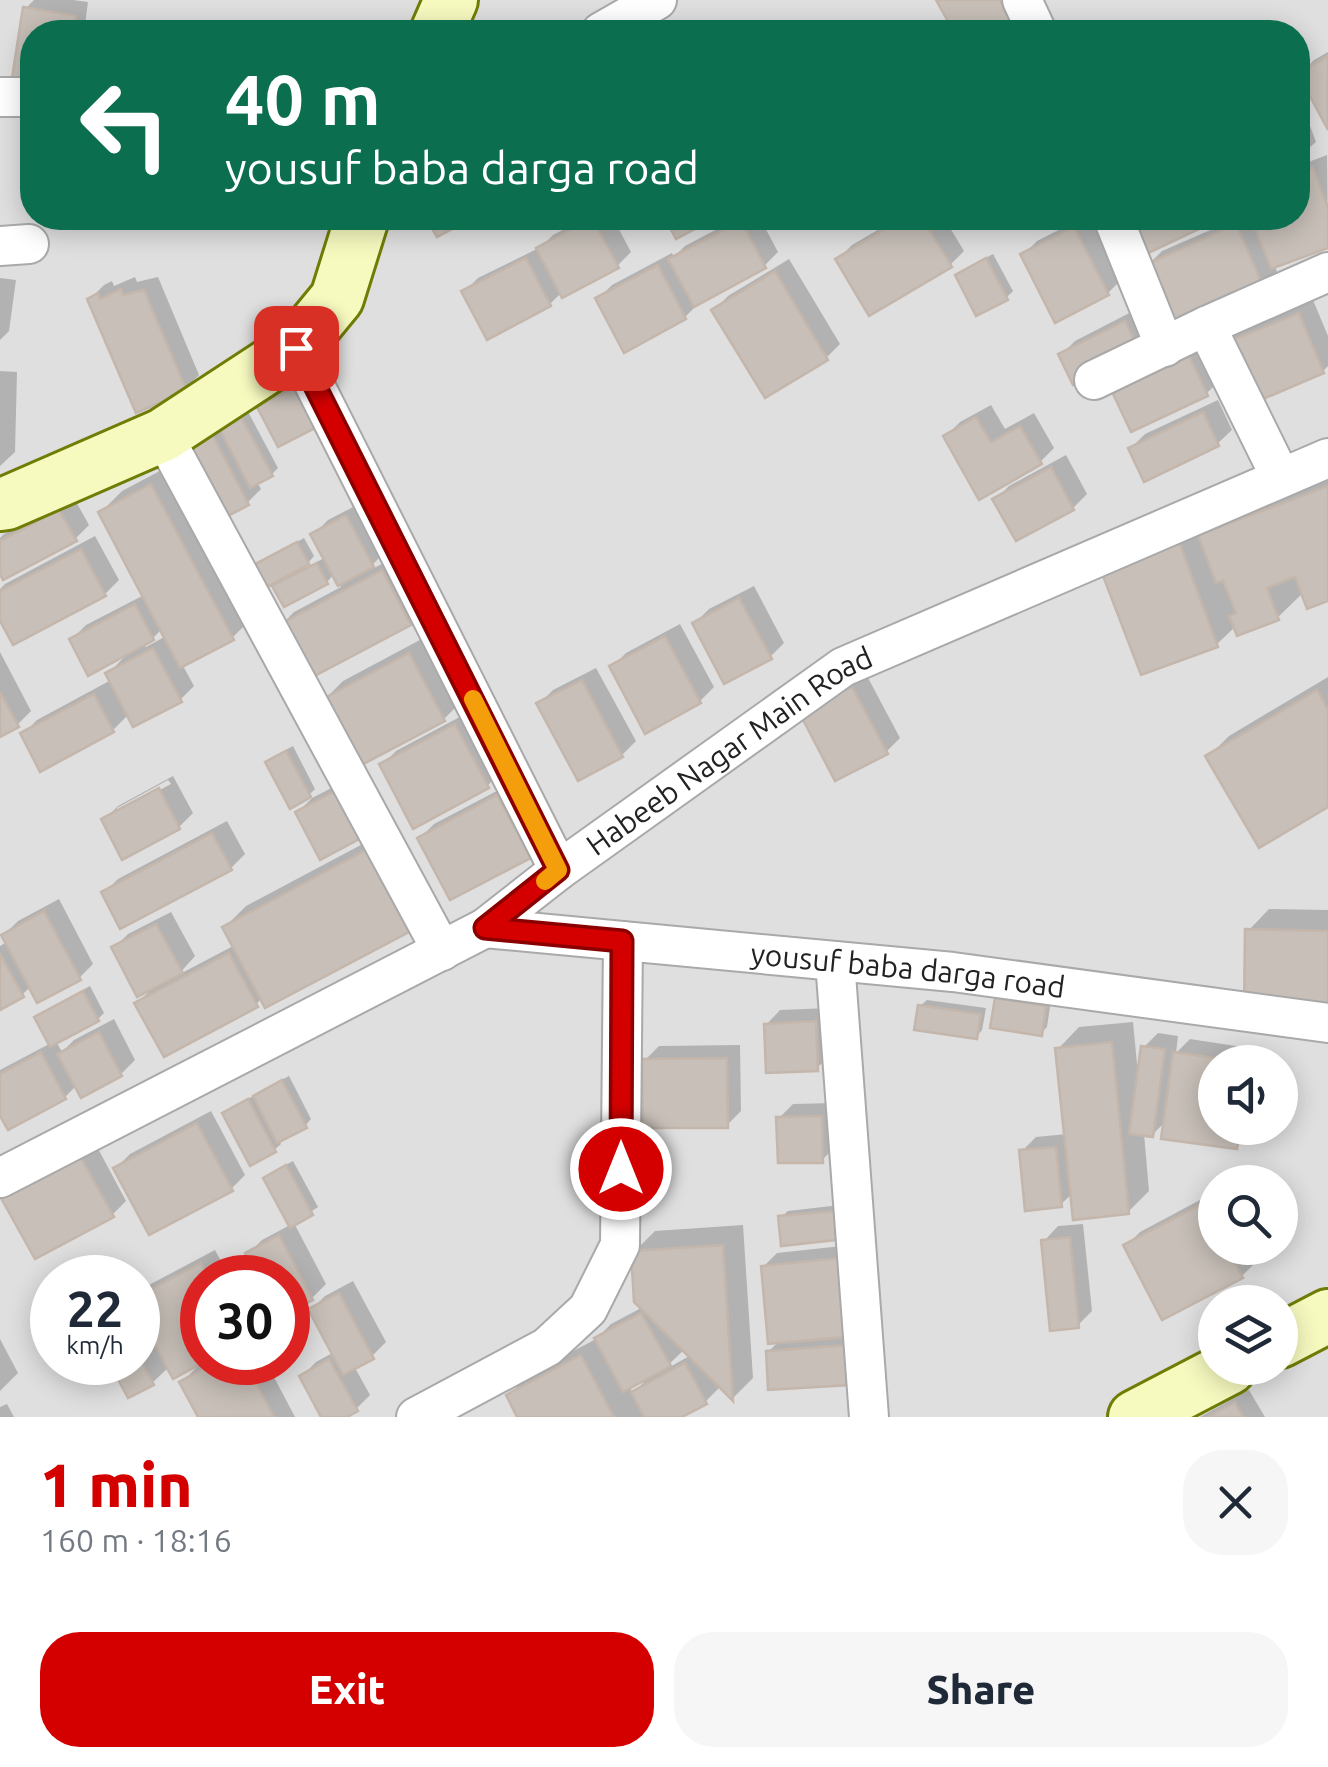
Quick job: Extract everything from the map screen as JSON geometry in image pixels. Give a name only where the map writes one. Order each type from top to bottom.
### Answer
[{"type":"street","points":[[622,20],[657,0]]},
{"type":"street","points":[[0,504],[163,434],[296,348],[337,298],[358,230]]},
{"type":"street","points":[[1118,230],[1165,347]]},
{"type":"street","points":[[1094,380],[1328,272]]},
{"type":"street","points":[[1206,326],[1281,478]]},
{"type":"street","points":[[296,348],[558,870]]},
{"type":"street","points":[[163,434],[442,951]]},
{"type":"street","name":"Habeeb Nagar Main Road","points":[[0,1178],[485,928],[558,870],[843,668],[1328,458]]},
{"type":"street","name":"yousuf baba darga road","points":[[485,928],[953,972],[1328,1022]]},
{"type":"street","points":[[416,1417],[547,1347],[588,1309],[620,1244],[622,941]]},
{"type":"street","points":[[834,961],[870,1417]]},
{"type":"street","points":[[1298,1332],[1328,1316]]},
{"type":"street","points":[[1135,1417],[1198,1385]]},
{"type":"shaded area","points":[[0,0],[1328,0],[1328,1417],[0,1417]]},
{"type":"building","points":[[936,0],[1000,0],[1011,20],[947,20]]},
{"type":"building","points":[[23,7],[76,16],[75,20],[21,20]]},
{"type":"building","points":[[20,26],[20,80],[12,78]]},
{"type":"building","points":[[1328,56],[1328,130],[1310,96],[1310,67]]},
{"type":"building","points":[[1313,167],[1328,208],[1328,248],[1271,269],[1256,230],[1310,230]]},
{"type":"building","points":[[570,230],[598,230],[619,268],[562,298],[536,248]]},
{"type":"building","points":[[671,230],[693,230],[676,239]]},
{"type":"building","points":[[724,230],[746,230],[766,268],[694,307],[668,259]]},
{"type":"building","points":[[883,230],[929,230],[952,267],[869,316],[835,259]]},
{"type":"building","points":[[1076,230],[1109,295],[1055,323],[1020,254]]},
{"type":"building","points":[[1130,230],[1197,230],[1142,256]]},
{"type":"building","points":[[1223,230],[1239,230],[1264,288],[1173,328],[1145,265]]},
{"type":"building","points":[[526,258],[551,306],[487,340],[461,291]]},
{"type":"building","points":[[986,258],[1008,300],[976,316],[955,275]]},
{"type":"building","points":[[658,265],[686,319],[624,353],[595,298]]},
{"type":"building","points":[[775,271],[828,360],[765,398],[711,310]]},
{"type":"building","points":[[121,289],[123,295],[144,290],[187,391],[136,413],[87,299],[98,293],[100,299]]},
{"type":"building","points":[[1299,313],[1324,373],[1249,405],[1223,344]]},
{"type":"building","points":[[1125,321],[1140,352],[1073,385],[1058,354]]},
{"type":"building","points":[[1185,347],[1208,396],[1131,432],[1108,383]]},
{"type":"building","points":[[303,382],[325,423],[278,447],[257,407]]},
{"type":"building","points":[[1203,412],[1219,446],[1144,482],[1128,448]]},
{"type":"building","points":[[239,413],[273,476],[250,488],[217,424]]},
{"type":"building","points":[[976,417],[991,442],[1020,426],[1042,464],[979,500],[943,436]]},
{"type":"building","points":[[212,434],[249,505],[220,520],[183,449]]},
{"type":"building","points":[[1051,467],[1074,510],[1016,541],[992,499]]},
{"type":"building","points":[[151,484],[234,640],[180,668],[98,512]]},
{"type":"building","points":[[1328,486],[1328,601],[1307,609],[1295,577],[1267,588],[1279,620],[1237,636],[1229,616],[1236,613],[1223,581],[1216,583],[1198,535]]},
{"type":"building","points":[[59,510],[77,541],[3,580],[0,541]]},
{"type":"building","points":[[346,515],[374,567],[338,586],[310,534]]},
{"type":"building","points":[[1178,539],[1218,647],[1141,675],[1100,568]]},
{"type":"building","points":[[297,542],[309,564],[258,592],[246,569]]},
{"type":"building","points":[[81,549],[106,596],[13,645],[0,621],[0,591]]},
{"type":"building","points":[[317,563],[328,584],[284,607],[272,586]]},
{"type":"building","points":[[382,570],[411,625],[305,681],[277,626]]},
{"type":"building","points":[[739,598],[772,659],[724,684],[692,623]]},
{"type":"building","points":[[135,604],[154,640],[88,676],[69,639]]},
{"type":"building","points":[[665,636],[701,703],[645,734],[609,666]]},
{"type":"building","points":[[153,648],[182,702],[133,727],[105,673]]},
{"type":"building","points":[[409,653],[445,721],[354,769],[319,701]]},
{"type":"building","points":[[582,680],[623,757],[578,781],[536,703]]},
{"type":"building","points":[[852,687],[888,754],[835,781],[800,714]]},
{"type":"building","points":[[1317,690],[1328,709],[1328,807],[1259,848],[1205,756]]},
{"type":"building","points":[[0,692],[19,727],[0,737]]},
{"type":"building","points":[[94,694],[114,732],[40,772],[20,733]]},
{"type":"building","points":[[455,724],[489,788],[413,829],[379,764]]},
{"type":"building","points":[[286,751],[311,797],[290,809],[265,762]]},
{"type":"building","points":[[159,788],[180,829],[122,860],[101,819]]},
{"type":"building","points":[[341,788],[365,836],[320,860],[295,812]]},
{"type":"building","points":[[497,795],[531,858],[450,900],[417,838]]},
{"type":"building","points":[[212,833],[232,870],[120,929],[101,892]]},
{"type":"building","points":[[368,849],[411,931],[265,1008],[222,927]]},
{"type":"building","points":[[44,911],[81,980],[37,1003],[1,935]]},
{"type":"building","points":[[156,924],[183,973],[137,997],[111,947]]},
{"type":"building","points":[[1245,929],[1328,931],[1328,1013],[1244,1011]]},
{"type":"building","points":[[229,953],[258,1007],[164,1057],[134,1003]]},
{"type":"building","points":[[0,954],[24,997],[0,1010]]},
{"type":"building","points":[[83,991],[99,1021],[50,1047],[34,1017]]},
{"type":"building","points":[[995,998],[1046,1006],[1042,1036],[990,1028]]},
{"type":"building","points":[[918,1005],[981,1014],[977,1039],[914,1030]]},
{"type":"building","points":[[816,1021],[818,1071],[766,1073],[764,1024]]},
{"type":"building","points":[[99,1032],[122,1076],[81,1098],[57,1054]]},
{"type":"building","points":[[1112,1042],[1129,1214],[1073,1220],[1055,1048]]},
{"type":"building","points":[[1141,1046],[1165,1049],[1153,1137],[1129,1134]]},
{"type":"building","points":[[41,1052],[66,1099],[8,1130],[0,1116],[0,1074]]},
{"type":"building","points":[[1173,1052],[1198,1056],[1198,1144],[1161,1139]]},
{"type":"building","points":[[727,1058],[728,1128],[643,1128],[642,1059]]},
{"type":"building","points":[[282,1080],[307,1128],[277,1143],[253,1096]]},
{"type":"building","points":[[248,1099],[276,1152],[250,1166],[222,1113]]},
{"type":"building","points":[[822,1116],[823,1163],[778,1163],[776,1117]]},
{"type":"building","points":[[197,1123],[233,1191],[149,1235],[113,1168]]},
{"type":"building","points":[[1056,1147],[1062,1207],[1025,1211],[1019,1150]]},
{"type":"building","points":[[80,1156],[114,1217],[43,1255],[33,1255],[1,1198]]},
{"type":"building","points":[[286,1165],[313,1215],[290,1228],[263,1178]]},
{"type":"building","points":[[1198,1206],[1198,1265],[1236,1265],[1243,1278],[1230,1285],[1198,1285],[1198,1301],[1162,1320],[1123,1245]]},
{"type":"building","points":[[834,1211],[837,1240],[781,1246],[778,1216]]},
{"type":"building","points":[[279,1235],[289,1255],[246,1255]]},
{"type":"building","points":[[1070,1237],[1079,1328],[1050,1331],[1041,1240]]},
{"type":"building","points":[[723,1245],[733,1401],[634,1302],[631,1251]]},
{"type":"building","points":[[838,1258],[846,1337],[768,1344],[761,1266]]},
{"type":"building","points":[[180,1274],[180,1375],[173,1379],[160,1355],[160,1284]]},
{"type":"building","points":[[339,1293],[374,1359],[343,1375],[310,1308]]},
{"type":"building","points":[[641,1313],[671,1366],[623,1392],[594,1338]]},
{"type":"building","points":[[848,1345],[850,1385],[768,1390],[766,1351]]},
{"type":"building","points":[[581,1355],[614,1417],[517,1417],[506,1395]]},
{"type":"building","points":[[329,1359],[358,1411],[347,1417],[321,1417],[304,1385],[310,1385],[310,1370]]},
{"type":"building","points":[[685,1363],[707,1404],[682,1417],[644,1417],[631,1392]]},
{"type":"building","points":[[121,1385],[154,1385],[128,1398]]},
{"type":"building","points":[[181,1385],[257,1385],[274,1417],[198,1417]]},
{"type":"building","points":[[1235,1402],[1243,1417],[1208,1417]]},
{"type":"slow traffic","points":[[473,699],[558,870],[545,881]]},
{"type":"route","points":[[296,348],[558,870],[485,928],[622,941],[621,1169]]}]
